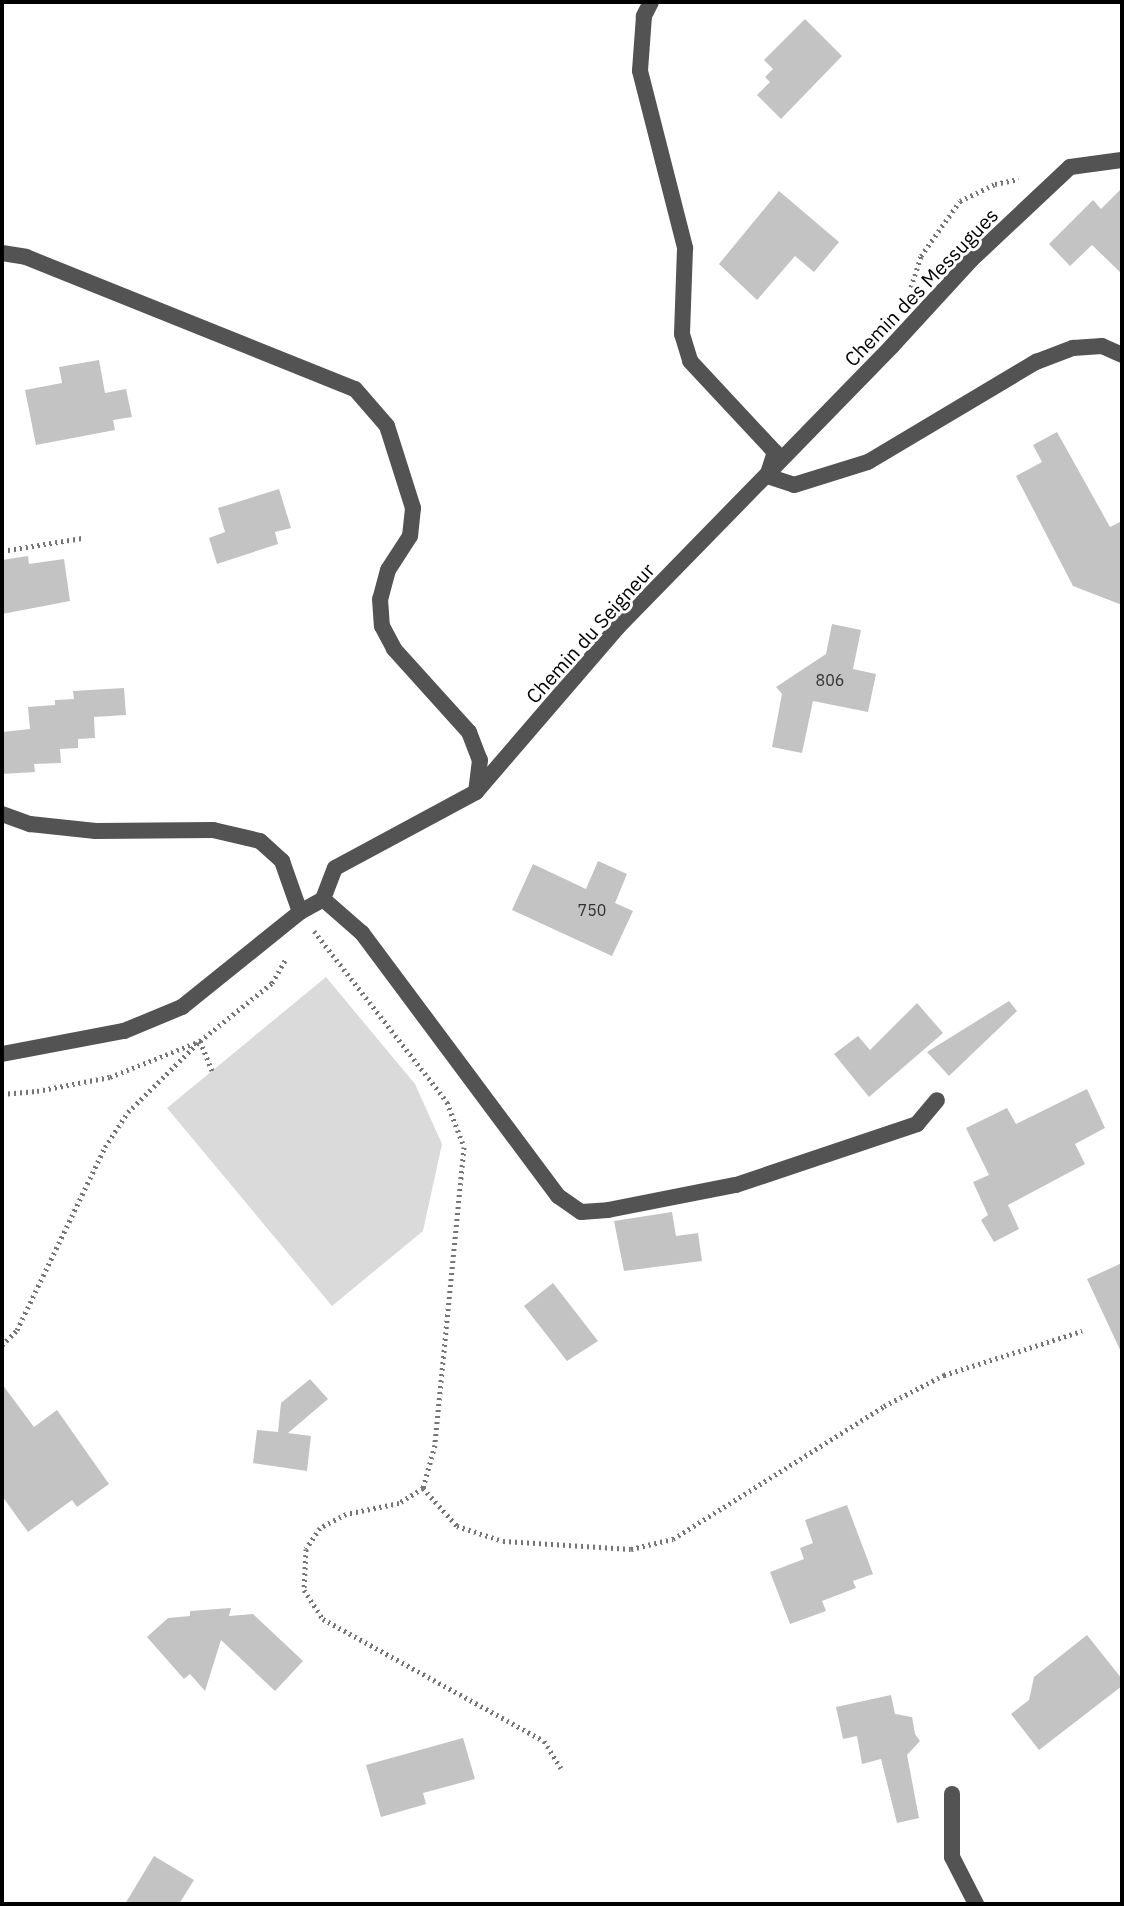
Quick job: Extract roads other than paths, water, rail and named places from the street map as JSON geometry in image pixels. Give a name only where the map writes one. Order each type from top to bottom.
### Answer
[{"type":"street","points":[[651,2],[644,16],[640,71],[685,248],[682,334],[690,361],[775,452],[767,476],[794,485],[868,462],[1036,362],[1073,348],[1102,346],[1122,355]]},
{"type":"street","name":"Chemin des Messugues","points":[[767,476],[971,260],[1070,167],[1122,160]]},
{"type":"street","points":[[2,253],[26,257],[355,389],[387,426],[413,508],[410,536],[388,570],[380,599],[382,626],[394,649],[469,732],[480,760],[476,792]]},
{"type":"street","name":"Chemin du Seigneur","points":[[323,899],[335,868],[476,792],[618,627],[767,476]]},
{"type":"street","points":[[2,814],[30,824],[96,831],[213,830],[260,841],[282,861],[300,912]]},
{"type":"street","points":[[2,1054],[124,1031],[182,1007],[300,912],[323,899],[362,933],[558,1196],[581,1212],[608,1210],[736,1185],[917,1124],[937,1100]]},
{"type":"street","points":[[952,1794],[952,1857],[976,1904]]}]
